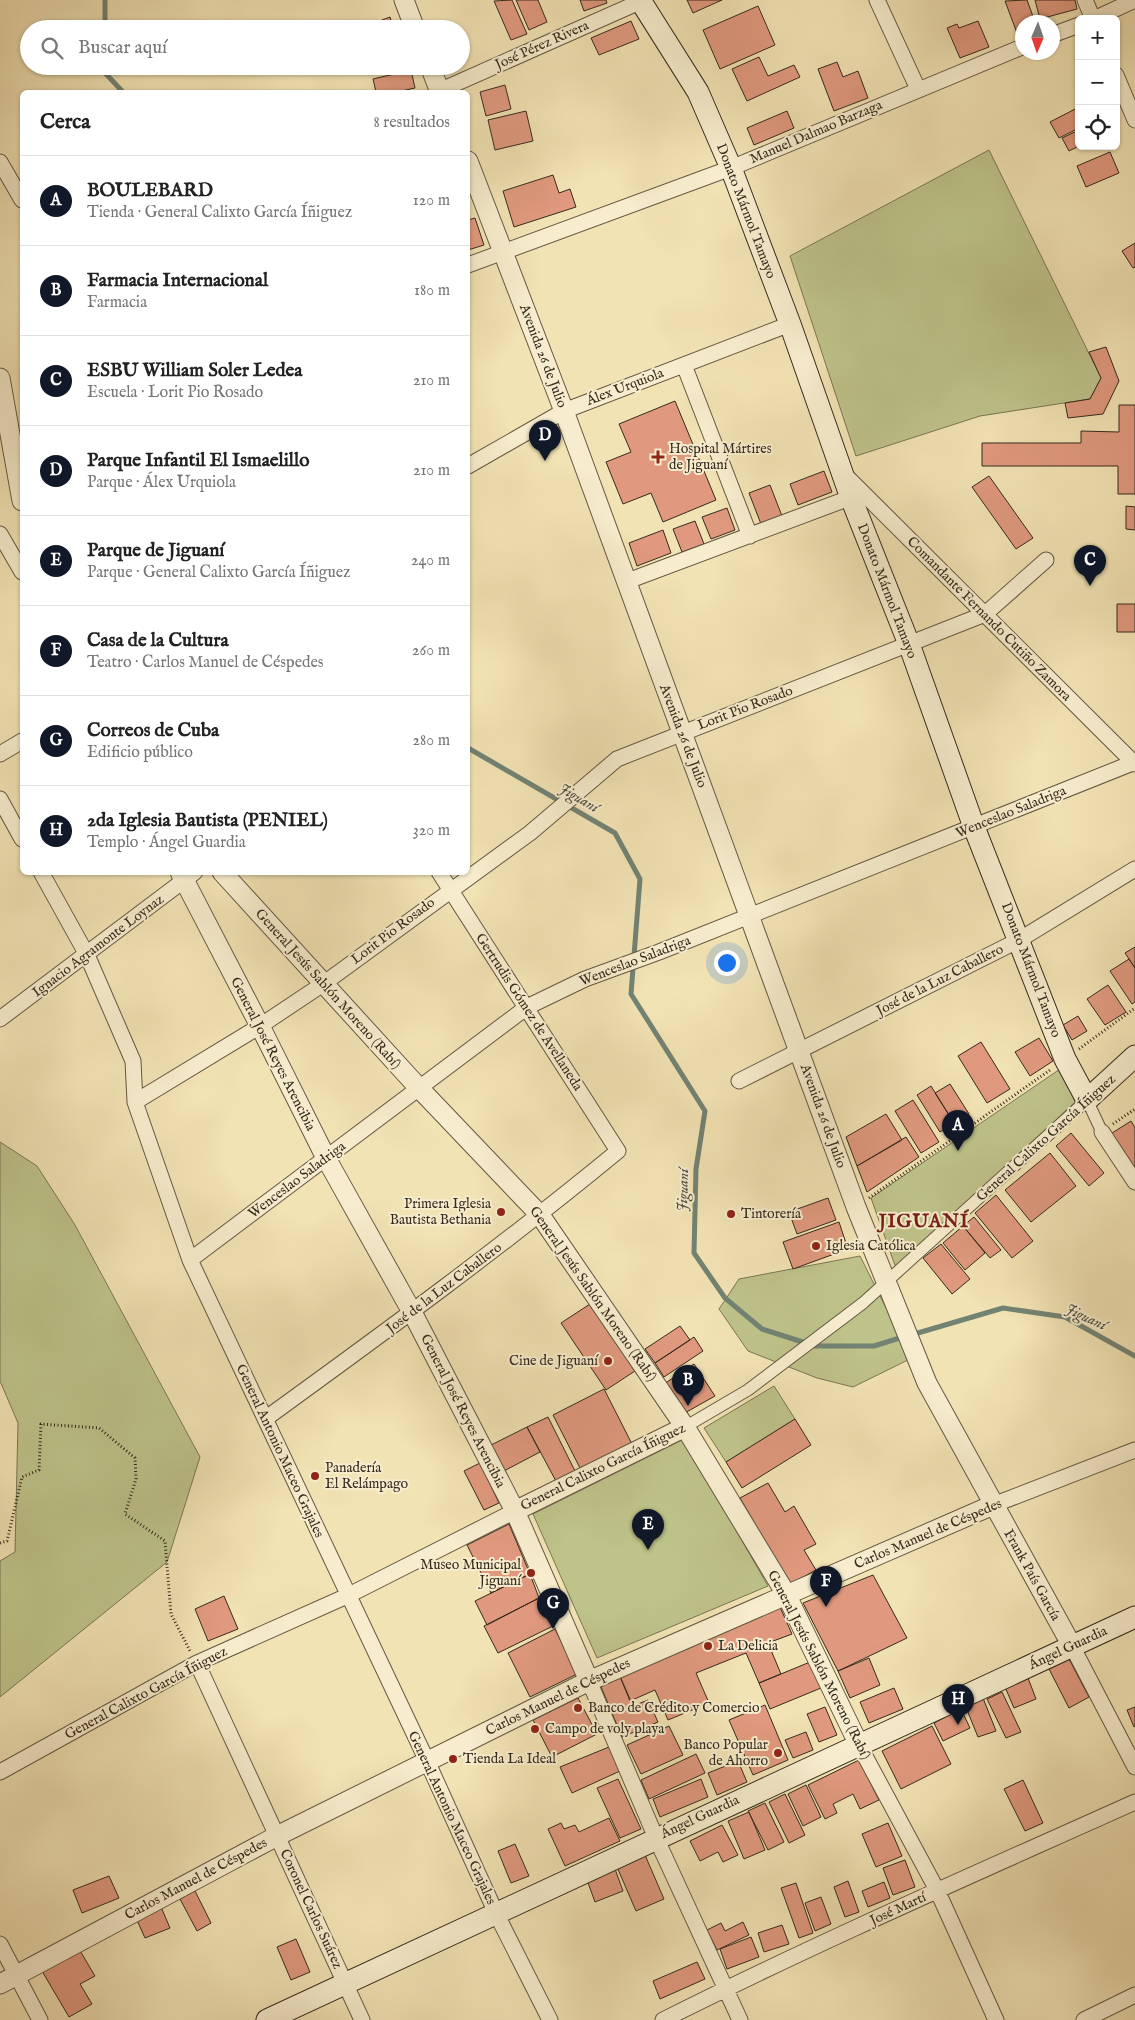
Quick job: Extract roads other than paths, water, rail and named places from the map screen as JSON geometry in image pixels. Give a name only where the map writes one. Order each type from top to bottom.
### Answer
[{"type":"main road","name":"Donato Mármol Tamayo","points":[[641,0],[698,92],[730,168],[790,324],[844,474],[857,495],[974,826],[1066,1059],[1087,1100]]},
{"type":"main road","name":"General Calixto García Íñiguez","points":[[1087,1100],[1135,1056]]},
{"type":"main road","name":"Ángel Guardia","points":[[267,2020],[1135,1617]]},
{"type":"street","points":[[404,0],[412,20]]},
{"type":"street","name":"José Pérez Rivera","points":[[444,90],[641,0]]},
{"type":"street","points":[[877,0],[918,89]]},
{"type":"street","points":[[1085,0],[1091,15]]},
{"type":"street","points":[[1102,15],[1135,0]]},
{"type":"street","points":[[1060,32],[1075,26]]},
{"type":"street","name":"Manuel Dalmao Barzaga","points":[[470,264],[730,168],[1015,50]]},
{"type":"street","points":[[433,75],[439,90]]},
{"type":"street","points":[[1120,84],[1135,120]]},
{"type":"street","points":[[0,162],[20,197]]},
{"type":"street","name":"Avenida 26 de Julio","points":[[470,167],[564,411],[625,582],[856,1207],[927,1383]]},
{"type":"street","name":"Álex Urquiola","points":[[470,465],[564,411],[790,324]]},
{"type":"street","points":[[684,365],[750,536]]},
{"type":"street","points":[[0,378],[20,490]]},
{"type":"street","points":[[625,582],[857,495]]},
{"type":"street","name":"Comandante Fernando Cutiño Zamora","points":[[857,495],[985,614],[1135,763]]},
{"type":"street","points":[[0,534],[20,568]]},
{"type":"street","name":"Lorit Pio Rosado","points":[[135,1102],[260,1026],[323,984],[449,890],[530,833],[617,759],[985,614],[1046,560]]},
{"type":"street","points":[[0,754],[20,742]]},
{"type":"street","name":"Wenceslao Saladriga","points":[[190,1260],[418,1087],[527,1008],[585,979],[659,952],[1135,763]]},
{"type":"street","points":[[0,799],[20,835]]},
{"type":"street","name":"José de la Luz Caballero","points":[[739,1081],[1020,940],[1135,869]]},
{"type":"street","name":"General Antonio Maceo Grajales","points":[[43,875],[87,955],[133,1060],[135,1102],[190,1260],[347,1596],[427,1761],[496,1913],[550,2020]]},
{"type":"street","name":"General Jesús Sablón Moreno (Rabí)","points":[[225,875],[418,1087],[540,1215],[685,1427],[786,1594],[859,1745],[937,1890],[996,2020]]},
{"type":"street","name":"Gertrudis Gómez de Avellaneda","points":[[441,875],[618,1151]]},
{"type":"street","name":"Ignacio Agramonte Loynaz","points":[[0,1019],[87,955],[186,876]]},
{"type":"street","name":"General José Reyes Arencibia","points":[[186,876],[326,1158],[412,1312],[515,1511],[656,1838],[740,2020]]},
{"type":"street","name":"Donato Mármol Tamayo","points":[[1087,1100],[1102,1132],[1135,1182]]},
{"type":"street","name":"General Calixto García Íñiguez","points":[[0,1772],[196,1663],[347,1596],[685,1427],[748,1390],[863,1303],[1087,1100]]},
{"type":"street","name":"José de la Luz Caballero","points":[[265,1420],[540,1215],[618,1151]]},
{"type":"street","name":"Frank País García","points":[[927,1383],[1072,1646],[1135,1767]]},
{"type":"street","name":"Carlos Manuel de Céspedes","points":[[8,1980],[277,1836],[589,1681],[993,1505],[1135,1450]]},
{"type":"street","name":"Coronel Carlos Suárez","points":[[196,1663],[362,2020]]},
{"type":"street","name":"José Martí","points":[[663,2020],[726,1988],[937,1890],[1135,1802]]},
{"type":"street","points":[[0,1944],[8,1980],[40,2020]]},
{"type":"street","points":[[1084,2020],[1135,1995]]},
{"type":"waterway","name":"Jiguaní","points":[[105,0],[105,20]]},
{"type":"waterway","name":"Jiguaní","points":[[107,75],[121,90]]},
{"type":"waterway","name":"Jiguaní","points":[[470,749],[615,833],[640,879],[631,994],[705,1111],[696,1169],[694,1253],[725,1298],[762,1329],[815,1346],[874,1346],[903,1337]]},
{"type":"waterway","name":"Jiguaní","points":[[911,1335],[1003,1308],[1065,1317],[1135,1356]]},
{"type":"place","name":"Hospital Mártires de Jiguaní","points":[[658,457]]},
{"type":"place","name":"Parque Infantil El Ismaelillo","points":[[545,461]]},
{"type":"place","name":"ESBU William Soler Ledea","points":[[1090,586]]},
{"type":"place","name":"BOULEBARD","points":[[958,1151]]},
{"type":"place","name":"Primera Iglesia Bautista Bethania","points":[[501,1212]]},
{"type":"place","name":"Tintorería","points":[[731,1214]]},
{"type":"place","name":"Iglesia Católica","points":[[816,1246]]},
{"type":"place","name":"Cine de Jiguaní","points":[[608,1361]]},
{"type":"place","name":"Farmacia Internacional","points":[[688,1406]]},
{"type":"place","name":"Panadería El Relámpago","points":[[315,1476]]},
{"type":"place","name":"Parque de Jiguaní","points":[[648,1550]]},
{"type":"place","name":"Museo Municipal Jiguaní","points":[[531,1573]]},
{"type":"place","name":"Casa de la Cultura","points":[[826,1607]]},
{"type":"place","name":"Correos de Cuba","points":[[553,1629]]},
{"type":"place","name":"La Delicia","points":[[708,1646]]},
{"type":"place","name":"Banco de Crédito y Comercio","points":[[578,1708]]},
{"type":"place","name":"2da Iglesia Bautista (PENIEL)","points":[[958,1725]]},
{"type":"place","name":"Campo de voly playa","points":[[535,1729]]},
{"type":"place","name":"Banco Popular de Ahorro","points":[[778,1753]]},
{"type":"place","name":"Tienda La Ideal","points":[[453,1759]]},
{"type":"district","name":"JIGUANÍ","points":[[924,1222]]}]
